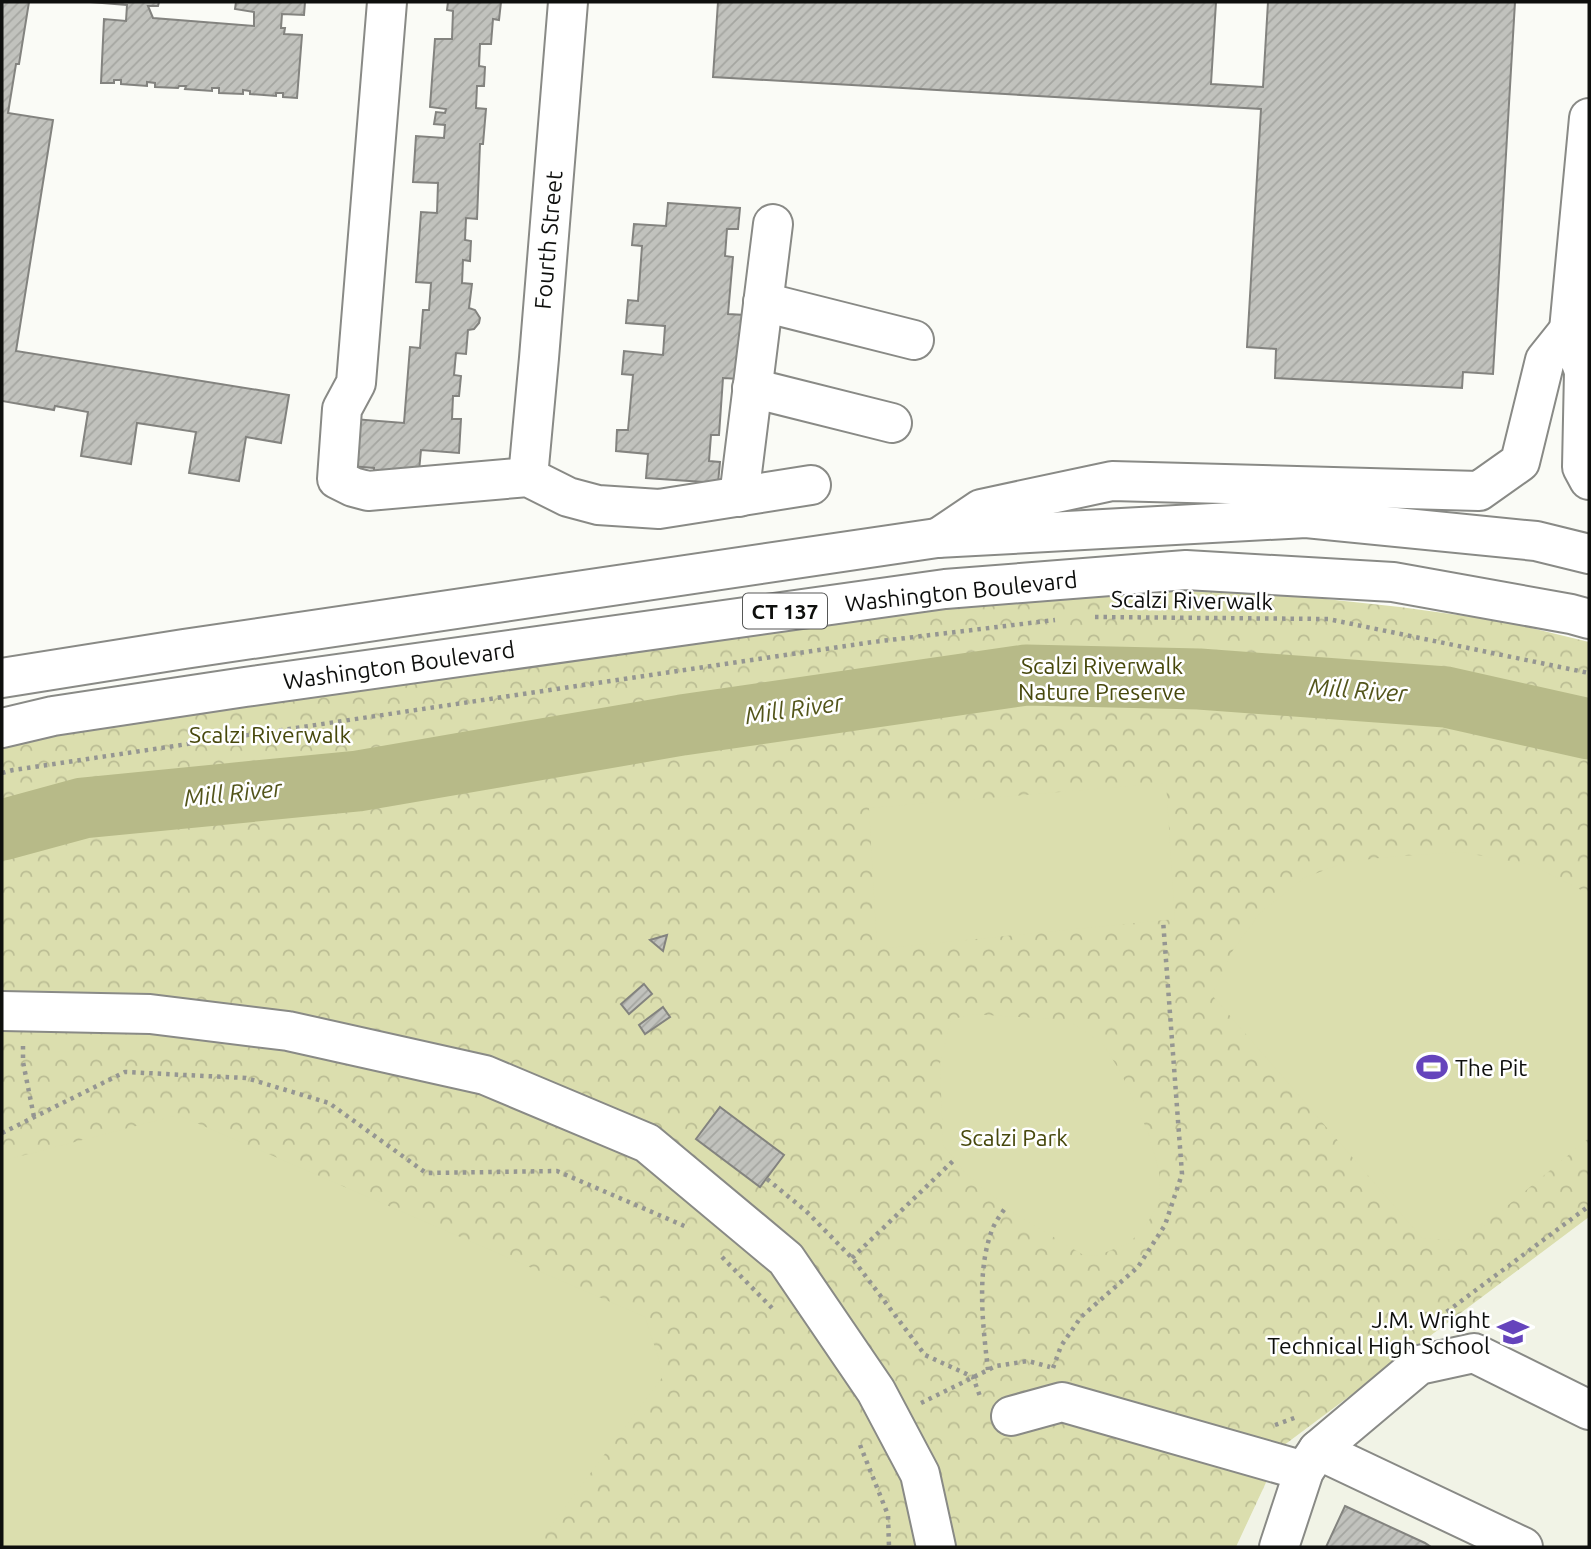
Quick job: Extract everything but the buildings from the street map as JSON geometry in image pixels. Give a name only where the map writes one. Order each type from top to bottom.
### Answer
[{"type":"main road","points":[[387,2],[356,383],[342,409],[337,479],[368,491],[528,477],[568,497],[598,505],[659,509],[811,485]]},
{"type":"main road","name":"Fourth Street","points":[[528,477],[568,2]]},
{"type":"main road","points":[[1589,118],[1569,330],[1584,371],[1582,467],[1589,480]]},
{"type":"main road","points":[[739,497],[773,224]]},
{"type":"main road","points":[[763,302],[914,340]]},
{"type":"main road","points":[[937,538],[981,509],[1112,481],[1479,491],[1520,462],[1545,360],[1569,330]]},
{"type":"main road","points":[[752,388],[892,423]]},
{"type":"main road","name":"Washington Boulevard","points":[[2,678],[937,538],[1306,518],[1536,541],[1589,554]]},
{"type":"main road","name":"Washington Boulevard","points":[[2,728],[53,716],[245,687],[945,589],[1186,570],[1393,582],[1571,614],[1589,620]]},
{"type":"main road","points":[[10,1011],[150,1014],[288,1031],[485,1075],[647,1143],[786,1259],[876,1391],[920,1474],[936,1547]]},
{"type":"main road","points":[[1279,1547],[1311,1461],[1419,1365],[1474,1353],[1589,1410]]},
{"type":"main road","points":[[997,1411],[1062,1402],[1311,1461],[1522,1547]]},
{"type":"path","name":"Scalzi Riverwalk","points":[[1085,617],[1328,619],[1589,673]]},
{"type":"path","points":[[2,773],[873,642],[1059,620]]},
{"type":"path","points":[[1053,1368],[1062,1346],[1081,1317],[1138,1267],[1165,1225],[1182,1174],[1163,920]]},
{"type":"path","points":[[10,1011],[23,1038],[23,1062],[34,1117]]},
{"type":"path","points":[[2,1133],[125,1072],[246,1078],[329,1103],[426,1173],[557,1171],[696,1231]]},
{"type":"path","points":[[852,1258],[954,1160]]},
{"type":"path","points":[[767,1179],[806,1211],[852,1258],[925,1355],[973,1377],[997,1411]]},
{"type":"path","points":[[1426,1328],[1589,1206]]},
{"type":"path","points":[[988,1370],[982,1288],[992,1228],[1006,1207]]},
{"type":"path","points":[[719,1254],[778,1314]]},
{"type":"path","points":[[889,1547],[888,1515],[855,1434],[891,1419],[996,1366],[1028,1361],[1064,1371]]},
{"type":"path","points":[[1275,1425],[1308,1413]]},
{"type":"shaded area","name":"J.M. Wright Technical High School","points":[[1589,1217],[1589,1547],[1236,1547],[1283,1446]]},
{"type":"green space","name":"Scalzi Park","points":[[1109,593],[1270,593],[1400,607],[1502,621],[1589,642],[1589,1217],[1283,1446],[1236,1547],[2,1547],[2,745],[48,733],[893,611]]},
{"type":"green space","points":[[1166,783],[1175,919],[877,949],[869,808]]},
{"type":"green space","name":"The Pit","points":[[1461,852],[1532,865],[1589,894],[1589,1138],[1465,1241],[1422,1238],[1212,995],[1233,950],[1261,912],[1304,878],[1346,862]]},
{"type":"green space","points":[[971,1014],[1068,1020],[1103,1044],[1121,1073],[1148,1132],[1159,1171],[1160,1201],[1145,1227],[1129,1243],[1099,1255],[1085,1256],[1012,1212],[966,1174],[943,1145],[940,1063],[951,1020]]},
{"type":"green space","points":[[178,1115],[645,1317],[664,1375],[535,1547],[2,1547],[2,1161]]},
{"type":"waterway","name":"Mill River","points":[[2,830],[83,808],[358,781],[682,725],[1026,675],[1199,679],[1446,697],[1589,729]]},
{"type":"place","name":"The Pit","points":[[1432,1067]]},
{"type":"place","name":"J.M. Wright Technical High School","points":[[1513,1332]]},
{"type":"park label","name":"Scalzi Riverwalk Nature Preserve","points":[[1102,678]]}]
